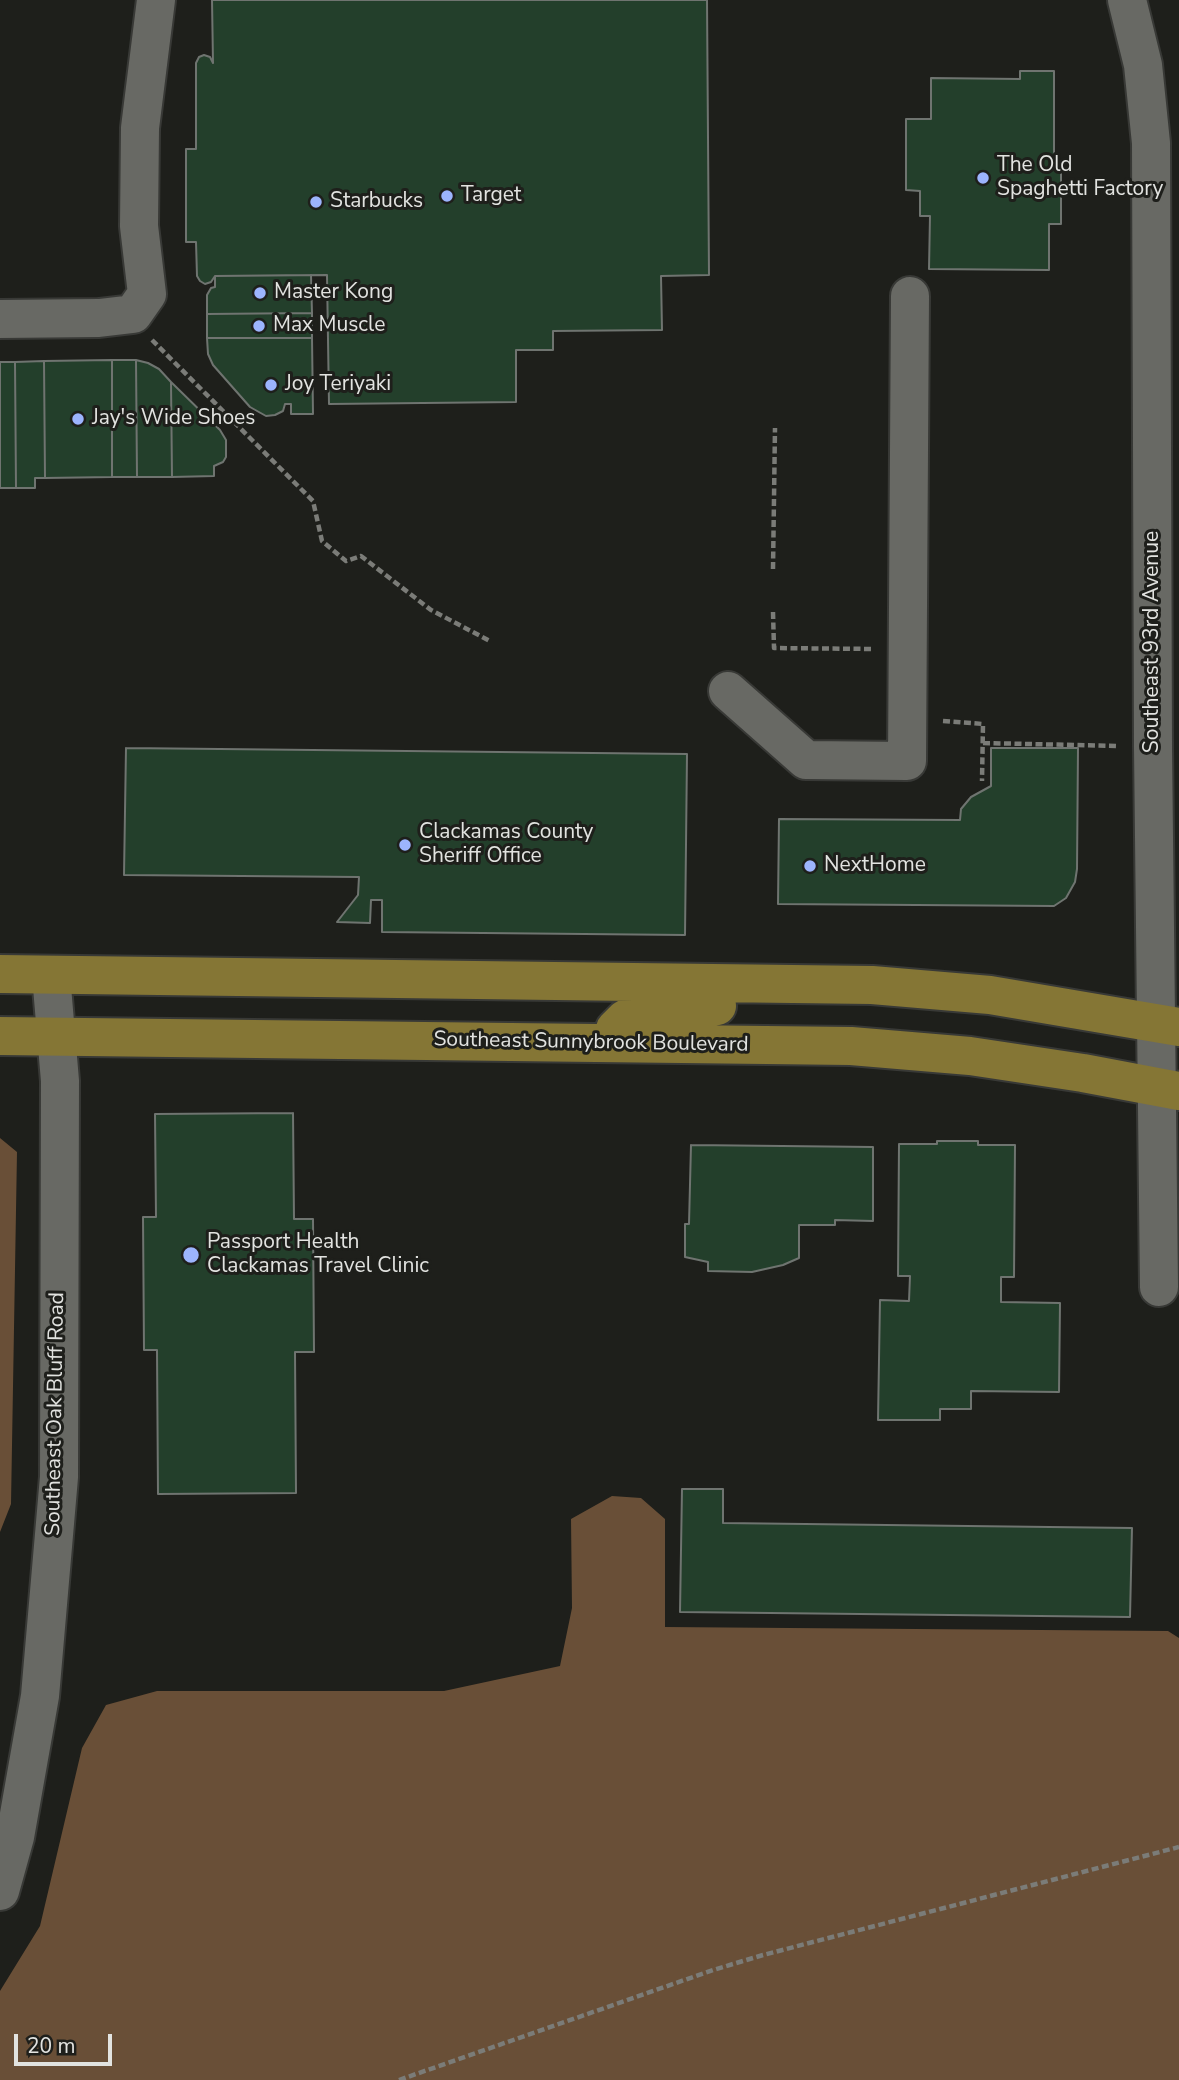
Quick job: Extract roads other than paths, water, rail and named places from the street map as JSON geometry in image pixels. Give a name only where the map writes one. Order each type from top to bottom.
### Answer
[{"type":"main road","points":[[0,974],[812,983],[929,988],[1048,1003],[1168,1024]]},
{"type":"main road","points":[[612,1043],[615,1028],[635,1013],[652,1009],[706,1009],[718,1005],[746,983]]},
{"type":"main road","name":"Southeast Sunnybrook Boulevard","points":[[0,1036],[851,1046],[1029,1064],[1168,1089]]},
{"type":"street","points":[[0,319],[99,318],[133,314],[147,294],[139,226],[140,128],[156,0]]},
{"type":"street","name":"Southeast 93rd Avenue","points":[[1127,0],[1138,43],[1150,119],[1153,747],[1168,1024],[1168,1089],[1159,1287]]},
{"type":"street","points":[[728,691],[806,760],[907,761],[910,296]]},
{"type":"street","name":"Southeast Oak Bluff Road","points":[[0,1891],[15,1837],[40,1696],[59,1477],[60,1081],[51,975]]},
{"type":"place","name":"The Old Spaghetti Factory","points":[[983,178]]},
{"type":"place","name":"Target","points":[[447,196]]},
{"type":"place","name":"Starbucks","points":[[316,202]]},
{"type":"place","name":"Master Kong","points":[[260,293]]},
{"type":"place","name":"Max Muscle","points":[[259,326]]},
{"type":"place","name":"Joy Teriyaki","points":[[271,385]]},
{"type":"place","name":"Jay's Wide Shoes","points":[[78,419]]},
{"type":"place","name":"Clackamas County Sheriff Office","points":[[405,845]]},
{"type":"place","name":"NextHome","points":[[810,866]]},
{"type":"place","name":"Passport Health Clackamas Travel Clinic","points":[[191,1255]]}]
